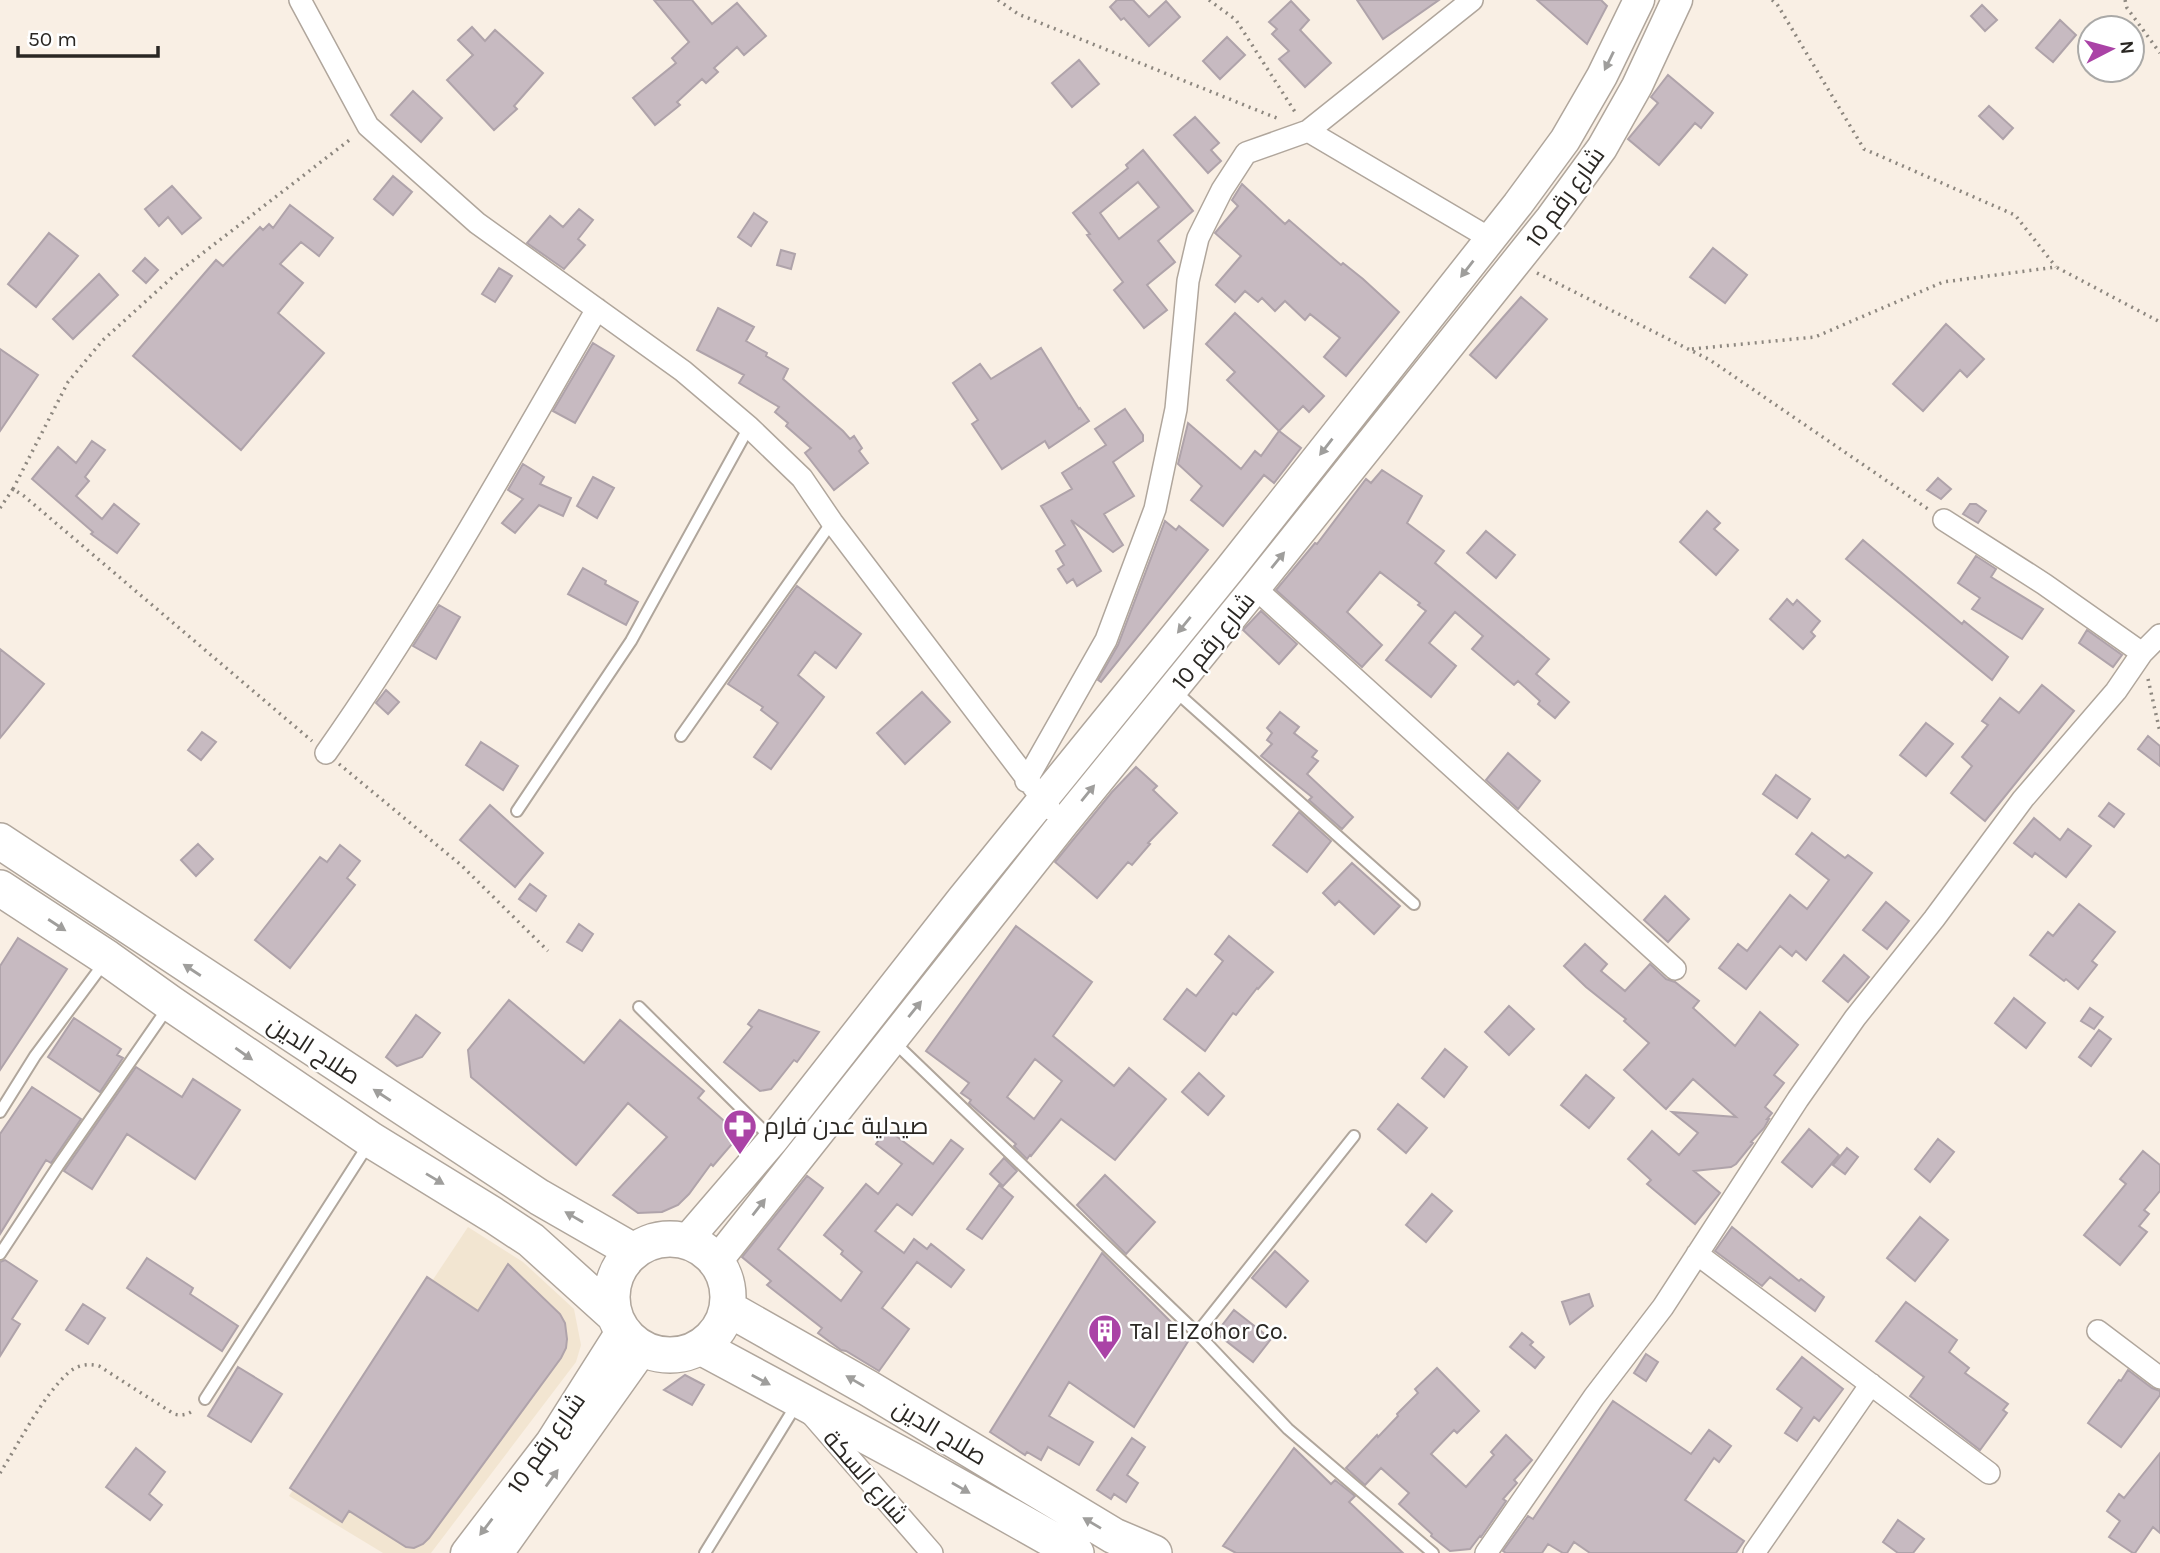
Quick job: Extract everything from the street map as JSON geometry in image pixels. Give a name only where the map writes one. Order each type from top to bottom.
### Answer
[{"type":"highway","name":"صلاح الدين","points":[[0,841],[527,1190],[633,1251]]},
{"type":"highway","name":"صلاح الدين","points":[[0,888],[107,958],[371,1140],[531,1240],[626,1332]]},
{"type":"highway","points":[[668,1238],[687,1240],[703,1248],[717,1261],[726,1278],[729,1297],[726,1317],[716,1334],[701,1347],[682,1355],[662,1356],[626,1332],[611,1298],[614,1281],[621,1265],[633,1251],[649,1242],[668,1238]]},
{"type":"highway","name":"صلاح الدين","points":[[727,1308],[868,1388],[1114,1536],[1154,1553]]},
{"type":"highway","name":"صلاح الدين","points":[[701,1347],[1076,1553]]},
{"type":"main road","name":"شارع رقم 10","points":[[687,1240],[773,1140],[1034,790],[1229,570],[1491,239],[1565,140],[1602,76],[1639,0]]},
{"type":"main road","name":"شارع رقم 10","points":[[717,1261],[891,1039],[1517,263],[1578,183],[1602,148],[1637,86],[1677,0]]},
{"type":"main road","name":"شارع رقم 10","points":[[467,1553],[551,1442],[626,1332]]},
{"type":"main road","name":"شارع رقم 10","points":[[498,1553],[626,1332]]},
{"type":"street","points":[[300,0],[368,126],[477,223],[683,371],[802,478],[832,522],[1034,790],[1063,824]]},
{"type":"street","points":[[1034,790],[1106,640],[1155,509],[1176,409],[1188,281],[1198,238],[1222,190],[1246,153],[1308,131],[1472,0]]},
{"type":"street","points":[[1308,131],[1491,239]]},
{"type":"street","points":[[327,753],[377,681],[597,309]]},
{"type":"street","points":[[1944,520],[2044,584],[2142,653]]},
{"type":"street","points":[[1255,589],[1675,969]]},
{"type":"street","points":[[1486,1553],[1594,1397],[1663,1307],[1798,1099],[1855,1018],[1934,919],[2023,799],[2116,691],[2142,653],[2160,635]]},
{"type":"street","points":[[1698,1254],[1989,1472]]},
{"type":"street","points":[[2098,1331],[2160,1378]]},
{"type":"street","points":[[1754,1553],[1871,1384]]},
{"type":"street","name":"شارع السكة","points":[[799,1400],[932,1553]]},
{"type":"lane","points":[[517,811],[631,641],[749,428]]},
{"type":"lane","points":[[681,736],[832,522]]},
{"type":"lane","points":[[1173,690],[1414,904]]},
{"type":"lane","points":[[0,1112],[35,1056],[107,958]]},
{"type":"lane","points":[[0,1254],[170,1003]]},
{"type":"lane","points":[[639,1007],[773,1140]]},
{"type":"lane","points":[[891,1039],[1197,1333],[1288,1429],[1433,1553]]},
{"type":"lane","points":[[1197,1333],[1354,1136]]},
{"type":"lane","points":[[205,1399],[371,1140]]},
{"type":"lane","points":[[705,1553],[799,1400]]},
{"type":"path","points":[[998,0],[1018,14],[1308,131]]},
{"type":"path","points":[[1209,0],[1236,20],[1308,131]]},
{"type":"path","points":[[1772,0],[1864,149],[2015,215],[2056,267],[2160,322]]},
{"type":"path","points":[[2125,0],[2127,8],[2160,53]]},
{"type":"path","points":[[0,508],[13,489],[68,382],[103,340],[177,273],[368,126]]},
{"type":"path","points":[[1517,263],[1710,360],[1944,520]]},
{"type":"path","points":[[1689,349],[1815,337],[1943,282],[2056,267]]},
{"type":"path","points":[[13,489],[461,865],[548,951]]},
{"type":"path","points":[[2142,653],[2160,732]]},
{"type":"path","points":[[0,1474],[47,1399],[69,1371],[89,1363],[99,1366],[174,1414],[182,1416],[191,1413],[205,1399]]},
{"type":"shaded area","points":[[468,1227],[523,1262],[574,1309],[581,1345],[576,1362],[431,1553],[383,1553],[289,1496]]},
{"type":"building","points":[[654,0],[692,0],[712,24],[737,3],[766,36],[744,55],[737,47],[714,68],[718,72],[706,83],[702,79],[677,102],[680,105],[655,125],[633,98],[676,63],[672,58],[689,42]]},
{"type":"building","points":[[1117,0],[1133,0],[1149,17],[1166,1],[1180,17],[1149,46],[1124,18],[1121,20],[1110,7]]},
{"type":"building","points":[[1357,0],[1439,0],[1383,39]]},
{"type":"building","points":[[1537,0],[1601,0],[1607,6],[1587,44]]},
{"type":"building","points":[[1291,1],[1309,20],[1300,30],[1331,63],[1305,87],[1279,59],[1289,51],[1272,34],[1277,29],[1269,22]]},
{"type":"building","points":[[1982,5],[1997,20],[1985,31],[1971,16]]},
{"type":"building","points":[[2060,20],[2076,35],[2053,62],[2036,48]]},
{"type":"building","points":[[472,27],[485,41],[495,30],[543,73],[514,106],[517,109],[494,130],[447,80],[473,55],[458,40]]},
{"type":"building","points":[[1227,37],[1245,55],[1220,79],[1203,61]]},
{"type":"building","points":[[1079,60],[1099,84],[1072,107],[1052,83]]},
{"type":"building","points":[[1668,75],[1713,113],[1701,128],[1695,123],[1659,165],[1628,139],[1658,103],[1651,97]]},
{"type":"building","points":[[413,91],[442,118],[421,142],[391,115]]},
{"type":"building","points":[[1989,106],[2013,128],[2003,139],[1979,116]]},
{"type":"building","points":[[1195,117],[1219,143],[1211,150],[1221,161],[1208,173],[1174,135]]},
{"type":"building","points":[[1143,150],[1193,211],[1158,241],[1175,262],[1147,285],[1167,310],[1144,328],[1114,290],[1123,282],[1073,213],[1128,168],[1126,165]],"holes":[[[1138,182],[1159,207],[1119,239],[1100,213]]]},
{"type":"building","points":[[393,176],[412,192],[393,215],[374,199]]},
{"type":"building","points":[[1242,184],[1285,224],[1289,220],[1341,265],[1343,263],[1363,279],[1399,312],[1346,376],[1324,357],[1340,338],[1310,314],[1305,320],[1285,301],[1275,311],[1262,298],[1258,302],[1245,291],[1235,302],[1216,285],[1241,256],[1215,233],[1238,206],[1232,200]]},
{"type":"building","points":[[172,186],[201,218],[182,234],[168,217],[159,226],[145,209]]},
{"type":"building","points":[[290,205],[333,238],[319,256],[301,242],[280,264],[303,283],[278,313],[324,353],[241,450],[133,356],[216,260],[223,266],[260,227],[263,230],[269,224],[273,228]]},
{"type":"building","points":[[579,209],[593,220],[578,239],[585,245],[564,269],[527,243],[550,216],[563,227]]},
{"type":"building","points":[[754,213],[767,222],[751,246],[738,237]]},
{"type":"building","points":[[49,233],[78,256],[36,307],[8,284]]},
{"type":"building","points":[[1713,248],[1747,275],[1725,303],[1690,277]]},
{"type":"building","points":[[781,250],[795,254],[791,269],[777,265]]},
{"type":"building","points":[[145,258],[158,270],[146,283],[133,271]]},
{"type":"building","points":[[499,268],[512,276],[495,302],[482,294]]},
{"type":"building","points":[[99,274],[118,295],[73,339],[53,319]]},
{"type":"building","points":[[1521,297],[1547,319],[1496,378],[1470,355]]},
{"type":"building","points":[[718,308],[754,327],[746,341],[788,369],[783,379],[850,439],[854,436],[862,448],[859,451],[868,463],[834,490],[805,453],[811,448],[786,426],[788,423],[775,412],[779,407],[739,383],[744,375],[697,350]]},
{"type":"building","points":[[1235,313],[1324,396],[1309,412],[1303,406],[1279,431],[1227,380],[1235,372],[1206,344]]},
{"type":"building","points":[[1946,324],[1984,359],[1967,377],[1960,370],[1923,411],[1893,384]]},
{"type":"building","points":[[593,343],[614,356],[575,423],[553,411]]},
{"type":"building","points":[[1041,348],[1089,421],[1049,448],[1045,441],[1002,469],[972,424],[978,420],[953,383],[980,364],[991,379]]},
{"type":"building","points":[[0,349],[38,375],[0,431]]},
{"type":"building","points":[[1125,409],[1143,435],[1143,441],[1113,462],[1134,496],[1104,514],[1123,545],[1113,552],[1071,520],[1101,571],[1077,586],[1073,579],[1067,583],[1058,569],[1064,565],[1056,551],[1065,545],[1041,506],[1072,489],[1062,473],[1106,445],[1095,429]]},
{"type":"building","points":[[1188,423],[1241,469],[1255,451],[1261,456],[1279,431],[1301,448],[1274,483],[1264,475],[1223,526],[1191,500],[1202,486],[1178,464]]},
{"type":"building","points":[[92,441],[105,450],[85,477],[89,481],[76,496],[102,519],[114,504],[139,524],[117,553],[91,534],[93,532],[32,479],[58,447],[76,463]]},
{"type":"building","points":[[523,464],[544,477],[540,484],[571,498],[563,516],[539,505],[515,533],[502,523],[523,499],[508,490]]},
{"type":"building","points":[[1382,470],[1422,496],[1407,523],[1444,551],[1435,563],[1549,659],[1536,674],[1569,702],[1555,718],[1538,704],[1540,701],[1518,681],[1514,685],[1472,649],[1483,636],[1455,612],[1429,643],[1456,666],[1431,697],[1386,660],[1426,611],[1418,605],[1420,603],[1380,572],[1347,612],[1382,645],[1362,667],[1276,590],[1315,543],[1317,544],[1366,479],[1371,483]]},
{"type":"building","points":[[593,477],[614,488],[597,518],[577,506]]},
{"type":"building","points":[[1938,478],[1951,489],[1941,499],[1927,490]]},
{"type":"building","points":[[1970,504],[1976,504],[1986,511],[1978,523],[1963,514]]},
{"type":"building","points":[[1707,511],[1720,523],[1714,529],[1738,550],[1716,575],[1680,542]]},
{"type":"building","points":[[1165,521],[1176,530],[1179,526],[1208,550],[1101,682],[1098,680],[1118,645]]},
{"type":"building","points":[[1486,531],[1515,555],[1496,578],[1467,553]]},
{"type":"building","points":[[1863,540],[1962,624],[1964,621],[2008,657],[1992,680],[1846,559]]},
{"type":"building","points":[[1976,556],[1996,569],[1991,577],[2043,609],[2022,639],[1972,609],[1980,598],[1958,583]]},
{"type":"building","points":[[583,568],[638,602],[626,625],[568,594]]},
{"type":"building","points":[[797,586],[861,634],[836,668],[815,652],[798,675],[824,697],[771,769],[754,757],[778,723],[761,710],[763,707],[728,684]]},
{"type":"building","points":[[1787,599],[1793,605],[1797,600],[1820,621],[1811,632],[1815,636],[1803,649],[1770,619]]},
{"type":"building","points":[[439,605],[460,617],[436,659],[413,646]]},
{"type":"building","points":[[1261,611],[1297,644],[1279,664],[1243,630]]},
{"type":"building","points":[[2087,630],[2122,655],[2113,667],[2079,643]]},
{"type":"building","points":[[0,649],[44,684],[0,738]]},
{"type":"building","points":[[2042,685],[2074,711],[1985,821],[1951,793],[1972,766],[1962,757],[1988,725],[1982,721],[2000,698],[2019,713]]},
{"type":"building","points":[[386,690],[399,702],[388,714],[376,703]]},
{"type":"building","points":[[922,692],[950,722],[905,764],[877,733]]},
{"type":"building","points":[[1280,712],[1299,727],[1294,733],[1317,751],[1312,757],[1318,761],[1307,774],[1353,817],[1342,829],[1309,800],[1312,797],[1261,756],[1272,744],[1267,740],[1272,733],[1267,728]]},
{"type":"building","points":[[1926,723],[1953,744],[1926,776],[1900,755]]},
{"type":"building","points":[[202,732],[216,742],[201,760],[188,750]]},
{"type":"building","points":[[2148,736],[2160,746],[2160,766],[2138,749]]},
{"type":"building","points":[[481,742],[518,766],[503,790],[466,765]]},
{"type":"building","points":[[1508,753],[1540,781],[1518,809],[1486,780]]},
{"type":"building","points":[[1136,767],[1157,786],[1153,790],[1177,813],[1148,843],[1150,844],[1132,865],[1128,862],[1097,898],[1055,862]]},
{"type":"building","points":[[1776,775],[1810,799],[1797,818],[1763,794]]},
{"type":"building","points":[[2109,803],[2124,814],[2114,827],[2099,816]]},
{"type":"building","points":[[490,805],[543,853],[515,887],[460,840]]},
{"type":"building","points":[[1299,812],[1331,841],[1307,872],[1273,845]]},
{"type":"building","points":[[2034,818],[2060,840],[2068,829],[2091,846],[2066,877],[2035,853],[2032,857],[2014,843]]},
{"type":"building","points":[[1812,833],[1845,858],[1848,855],[1872,873],[1806,960],[1796,951],[1792,956],[1780,946],[1746,989],[1719,968],[1738,944],[1747,951],[1790,895],[1807,909],[1829,880],[1796,854]]},
{"type":"building","points":[[198,844],[213,859],[196,876],[181,860]]},
{"type":"building","points":[[340,845],[360,861],[347,878],[355,885],[290,968],[255,940],[320,857],[327,862]]},
{"type":"building","points":[[1352,863],[1400,906],[1374,934],[1339,901],[1335,905],[1323,893]]},
{"type":"building","points":[[530,884],[546,896],[536,911],[519,899]]},
{"type":"building","points":[[1665,896],[1689,919],[1668,942],[1644,920]]},
{"type":"building","points":[[1886,902],[1909,921],[1887,949],[1863,930]]},
{"type":"building","points":[[2079,904],[2115,932],[2092,961],[2097,965],[2078,989],[2030,955],[2048,932],[2053,936]]},
{"type":"building","points":[[579,924],[593,934],[582,951],[567,942]]},
{"type":"building","points":[[1016,926],[1092,982],[1053,1036],[1114,1086],[1129,1068],[1166,1099],[1115,1160],[1061,1119],[1027,1159],[1014,1146],[1016,1144],[961,1093],[969,1083],[926,1051]],"holes":[[[1035,1059],[1062,1081],[1034,1119],[1007,1097]]]},
{"type":"building","points":[[1229,936],[1273,972],[1236,1015],[1233,1013],[1205,1051],[1164,1019],[1187,989],[1196,996],[1223,961],[1215,954]]},
{"type":"building","points":[[18,938],[67,969],[0,1070],[0,966]]},
{"type":"building","points":[[1585,944],[1607,964],[1601,971],[1625,991],[1650,964],[1666,979],[1675,982],[1699,1001],[1693,1008],[1735,1046],[1760,1012],[1798,1045],[1774,1075],[1784,1083],[1765,1107],[1772,1113],[1769,1119],[1736,1164],[1731,1167],[1694,1171],[1720,1193],[1695,1224],[1647,1184],[1651,1180],[1628,1159],[1652,1131],[1679,1155],[1698,1133],[1672,1112],[1736,1117],[1693,1079],[1666,1109],[1624,1070],[1649,1043],[1624,1021],[1626,1019],[1564,966]]},
{"type":"building","points":[[1844,955],[1869,977],[1848,1002],[1823,981]]},
{"type":"building","points":[[2014,998],[2045,1023],[2026,1048],[1995,1023]]},
{"type":"building","points":[[509,1000],[584,1063],[620,1020],[704,1091],[698,1098],[731,1127],[732,1144],[713,1166],[711,1164],[678,1205],[662,1212],[638,1213],[613,1195],[667,1137],[628,1103],[576,1165],[471,1077],[468,1050]]},
{"type":"building","points":[[1509,1006],[1534,1029],[1509,1055],[1485,1032]]},
{"type":"building","points":[[2090,1008],[2103,1017],[2094,1029],[2081,1021]]},
{"type":"building","points":[[759,1010],[819,1032],[797,1062],[794,1060],[771,1089],[760,1091],[724,1062],[752,1027],[748,1024]]},
{"type":"building","points":[[416,1015],[440,1033],[422,1057],[397,1066],[386,1057]]},
{"type":"building","points":[[74,1018],[121,1049],[117,1055],[123,1058],[100,1092],[48,1057]]},
{"type":"building","points":[[2099,1030],[2111,1039],[2091,1066],[2079,1057]]},
{"type":"building","points":[[1445,1049],[1467,1067],[1444,1097],[1422,1078]]},
{"type":"building","points":[[136,1067],[182,1097],[193,1079],[240,1110],[195,1179],[127,1134],[92,1189],[64,1171]]},
{"type":"building","points":[[1199,1073],[1224,1096],[1208,1115],[1182,1092]]},
{"type":"building","points":[[1586,1075],[1614,1098],[1589,1128],[1561,1105]]},
{"type":"building","points":[[32,1087],[81,1119],[51,1163],[46,1160],[0,1234],[0,1134]]},
{"type":"building","points":[[1398,1104],[1427,1128],[1406,1153],[1378,1129]]},
{"type":"building","points":[[887,1129],[933,1164],[951,1140],[963,1149],[912,1215],[897,1204],[875,1231],[904,1253],[914,1239],[927,1249],[931,1244],[964,1270],[951,1287],[917,1262],[882,1308],[909,1329],[879,1371],[841,1350],[818,1333],[822,1328],[767,1285],[771,1281],[742,1257],[807,1176],[823,1188],[778,1249],[841,1301],[862,1272],[824,1235],[866,1184],[878,1194],[902,1164],[876,1144]]},
{"type":"building","points":[[1809,1129],[1839,1155],[1812,1187],[1782,1162]]},
{"type":"building","points":[[1938,1139],[1954,1152],[1930,1182],[1915,1169]]},
{"type":"building","points":[[1847,1148],[1858,1157],[1845,1174],[1833,1165]]},
{"type":"building","points":[[2143,1151],[2160,1165],[2160,1191],[2144,1210],[2149,1214],[2139,1226],[2147,1232],[2120,1265],[2084,1235],[2126,1184],[2120,1179]]},
{"type":"building","points":[[1004,1158],[1017,1171],[1003,1186],[990,1174]]},
{"type":"building","points":[[1105,1175],[1155,1222],[1126,1254],[1077,1205]]},
{"type":"building","points":[[999,1185],[1013,1197],[982,1239],[967,1229]]},
{"type":"building","points":[[1432,1194],[1452,1211],[1426,1242],[1406,1225]]},
{"type":"building","points":[[1920,1217],[1948,1240],[1915,1281],[1887,1258]]},
{"type":"building","points":[[1732,1227],[1799,1281],[1801,1279],[1824,1297],[1815,1311],[1770,1277],[1762,1286],[1715,1251]]},
{"type":"building","points":[[1275,1251],[1308,1281],[1286,1307],[1252,1278]]},
{"type":"building","name":"Tal ElZohor Co.","points":[[1102,1253],[1189,1340],[1134,1427],[1069,1382],[1049,1416],[1093,1442],[1079,1465],[1048,1447],[1041,1460],[1027,1452],[1025,1455],[990,1432]]},
{"type":"building","points":[[147,1258],[193,1288],[190,1294],[238,1326],[222,1351],[127,1288]]},
{"type":"building","points":[[5,1260],[37,1281],[12,1319],[20,1324],[0,1356],[0,1262]]},
{"type":"building","points":[[508,1264],[560,1314],[565,1323],[566,1348],[429,1538],[414,1548],[406,1547],[349,1511],[342,1522],[290,1488],[427,1277],[478,1311]]},
{"type":"building","points":[[1589,1294],[1593,1306],[1570,1324],[1562,1302]]},
{"type":"building","points":[[1906,1302],[1957,1340],[1949,1352],[1969,1368],[1965,1373],[2008,1404],[2003,1410],[2007,1413],[1980,1450],[1910,1396],[1924,1377],[1876,1341]]},
{"type":"building","points":[[83,1304],[105,1318],[88,1344],[66,1330]]},
{"type":"building","points":[[1234,1310],[1271,1339],[1253,1362],[1216,1333]]},
{"type":"building","points":[[1522,1333],[1533,1342],[1530,1345],[1544,1357],[1535,1368],[1510,1347]]},
{"type":"building","points":[[1646,1354],[1658,1362],[1646,1381],[1634,1373]]},
{"type":"building","points":[[1802,1357],[1843,1389],[1819,1421],[1814,1417],[1797,1441],[1785,1433],[1802,1408],[1777,1389]]},
{"type":"building","points":[[238,1367],[282,1394],[251,1442],[208,1416]]},
{"type":"building","points":[[1437,1368],[1479,1411],[1457,1433],[1454,1430],[1431,1454],[1466,1487],[1494,1455],[1491,1452],[1506,1435],[1532,1460],[1514,1480],[1517,1483],[1503,1499],[1506,1501],[1470,1549],[1450,1551],[1431,1536],[1432,1534],[1399,1504],[1409,1493],[1381,1468],[1365,1485],[1346,1468],[1398,1416],[1418,1393],[1415,1389]]},
{"type":"building","points":[[2128,1370],[2160,1391],[2160,1395],[2121,1447],[2088,1423]]},
{"type":"building","points":[[685,1375],[704,1385],[692,1405],[664,1390]]},
{"type":"building","points":[[1613,1401],[1691,1454],[1709,1430],[1731,1446],[1719,1462],[1714,1458],[1685,1500],[1744,1541],[1736,1553],[1590,1553],[1574,1542],[1567,1553],[1548,1544],[1542,1553],[1503,1551],[1528,1516],[1533,1519]]},
{"type":"building","points":[[1132,1438],[1145,1447],[1127,1475],[1138,1483],[1126,1502],[1114,1494],[1111,1499],[1097,1490]]},
{"type":"building","points":[[136,1448],[165,1472],[149,1494],[162,1505],[150,1520],[106,1487]]},
{"type":"building","points":[[1294,1448],[1331,1484],[1335,1480],[1355,1496],[1349,1502],[1403,1553],[1236,1553],[1223,1546]]},
{"type":"building","points":[[2160,1453],[2160,1533],[2153,1527],[2133,1553],[2109,1537],[2120,1521],[2107,1511],[2119,1494],[2124,1498]]},
{"type":"building","points":[[1898,1520],[1924,1539],[1913,1553],[1898,1553],[1883,1542]]},
{"type":"place","name":"صيدلية عدن فارم","points":[[740,1156]]},
{"type":"place","name":"Tal ElZohor Co.","points":[[1105,1361]]}]
